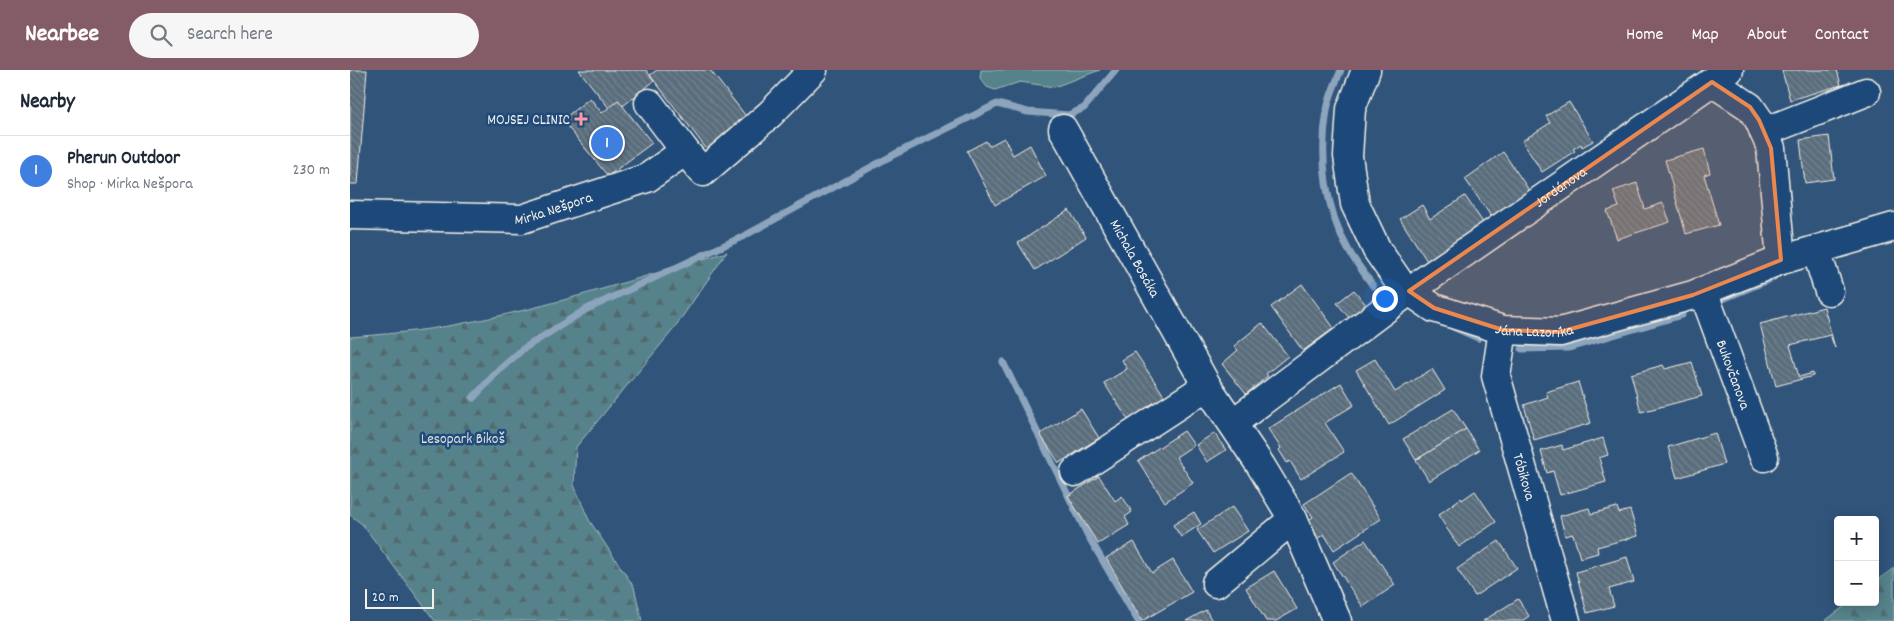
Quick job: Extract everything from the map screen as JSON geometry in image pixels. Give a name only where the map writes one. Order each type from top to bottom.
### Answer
[{"type":"street","points":[[649,103],[703,172],[770,114],[813,70]]},
{"type":"street","name":"Jána Lazoríka","points":[[1366,70],[1351,109],[1348,156],[1355,204],[1377,250],[1402,286],[1434,308],[1503,330],[1560,332],[1703,291],[1781,260],[1894,227]]},
{"type":"street","name":"Jordánova","points":[[1409,291],[1721,76],[1750,107],[1759,120],[1771,148],[1781,260]]},
{"type":"street","points":[[1764,132],[1866,92]]},
{"type":"street","name":"Michala Bosáka","points":[[1068,133],[1207,386],[1233,423],[1293,518],[1337,621]]},
{"type":"street","name":"Mirka Nešpora","points":[[350,215],[522,219],[647,178],[685,151]]},
{"type":"street","points":[[1816,250],[1829,291]]},
{"type":"street","points":[[1233,423],[1409,291]]},
{"type":"street","name":"Bukovčanova","points":[[1703,291],[1764,457]]},
{"type":"street","name":"Tóbikova","points":[[1503,330],[1496,376],[1566,621]]},
{"type":"street","points":[[1076,472],[1207,386]]},
{"type":"street","points":[[1216,583],[1293,518]]},
{"type":"highlighted area","points":[[1712,82],[1750,107],[1759,120],[1771,148],[1781,260],[1693,295],[1560,332],[1503,330],[1434,308],[1409,291]]},
{"type":"green space","points":[[981,70],[1100,70],[1054,87],[1020,82],[995,90],[987,87],[980,78]]},
{"type":"green space","name":"Lesopark Bikoš","points":[[727,252],[673,330],[576,447],[574,485],[589,520],[634,587],[642,621],[435,621],[362,524],[350,515],[350,337],[432,329],[527,310]]},
{"type":"green space","points":[[1894,568],[1894,621],[1825,621],[1845,606],[1879,606],[1879,579]]},
{"type":"building","points":[[350,70],[367,70],[358,184],[350,184]]},
{"type":"building","points":[[579,70],[646,70],[654,81],[623,106],[618,100],[609,108]]},
{"type":"building","points":[[657,70],[710,70],[752,124],[712,156],[650,75]]},
{"type":"building","points":[[1837,70],[1841,85],[1790,100],[1782,71]]},
{"type":"building","points":[[590,98],[602,113],[618,100],[652,143],[608,176],[562,120]]},
{"type":"building","points":[[1569,102],[1593,141],[1582,147],[1581,144],[1573,149],[1575,151],[1542,172],[1522,141],[1550,123],[1546,116]]},
{"type":"building","points":[[1829,136],[1834,179],[1805,183],[1800,140]]},
{"type":"building","points":[[1004,138],[1013,155],[1030,145],[1046,176],[995,205],[967,151],[986,141],[989,146]]},
{"type":"building","points":[[1704,149],[1710,173],[1704,175],[1719,225],[1686,234],[1665,160]]},
{"type":"building","points":[[1503,152],[1531,193],[1493,219],[1465,179]]},
{"type":"building","points":[[1637,183],[1645,209],[1663,203],[1670,222],[1617,239],[1607,211],[1619,207],[1613,191]]},
{"type":"building","points":[[1465,196],[1486,227],[1437,259],[1435,256],[1427,261],[1400,219],[1422,205],[1430,219]]},
{"type":"building","points":[[1069,210],[1086,237],[1035,270],[1018,243]]},
{"type":"building","points":[[1302,284],[1334,328],[1303,351],[1271,307]]},
{"type":"building","points":[[1354,290],[1368,307],[1351,320],[1337,303]]},
{"type":"building","points":[[1824,307],[1835,348],[1830,335],[1790,345],[1799,377],[1813,373],[1813,376],[1776,386],[1760,324]]},
{"type":"building","points":[[1262,323],[1288,356],[1246,394],[1222,364],[1238,350],[1234,346]]},
{"type":"building","points":[[1135,352],[1167,400],[1131,424],[1104,383],[1127,369],[1122,360]]},
{"type":"building","points":[[1375,359],[1395,392],[1432,369],[1445,390],[1389,425],[1356,370]]},
{"type":"building","points":[[1692,362],[1702,396],[1641,412],[1631,374],[1663,365],[1665,369]]},
{"type":"building","points":[[1578,382],[1591,423],[1534,440],[1524,405],[1548,397],[1546,392]]},
{"type":"building","points":[[1341,383],[1354,405],[1325,423],[1344,452],[1301,479],[1290,461],[1287,463],[1279,450],[1281,448],[1268,429]]},
{"type":"building","points":[[1081,409],[1099,438],[1059,463],[1040,434]]},
{"type":"building","points":[[1453,409],[1466,429],[1416,460],[1403,439]]},
{"type":"building","points":[[1466,429],[1479,450],[1429,481],[1416,460]]},
{"type":"building","points":[[1184,431],[1194,445],[1176,457],[1193,483],[1165,502],[1138,461]]},
{"type":"building","points":[[1214,433],[1226,450],[1207,462],[1196,445]]},
{"type":"building","points":[[1715,433],[1724,464],[1677,478],[1668,447]]},
{"type":"building","points":[[1603,438],[1608,455],[1599,458],[1606,482],[1560,495],[1553,471],[1547,473],[1541,451],[1562,445],[1563,450]]},
{"type":"building","points":[[1351,473],[1381,519],[1334,550],[1324,534],[1317,539],[1306,522],[1313,517],[1304,504]]},
{"type":"building","points":[[1099,476],[1115,501],[1122,496],[1132,512],[1125,517],[1129,525],[1098,544],[1068,496]]},
{"type":"building","points":[[1475,491],[1496,522],[1459,547],[1438,515],[1461,498],[1462,500]]},
{"type":"building","points":[[1232,507],[1248,531],[1213,553],[1197,530]]},
{"type":"building","points":[[1617,507],[1619,513],[1630,510],[1638,536],[1597,547],[1598,553],[1580,558],[1573,534],[1565,536],[1560,516],[1589,508],[1591,514]]},
{"type":"building","points":[[1194,512],[1201,524],[1181,537],[1173,525]]},
{"type":"building","points":[[1365,540],[1395,585],[1363,607],[1333,562]]},
{"type":"building","points":[[1499,541],[1517,568],[1475,596],[1457,569]]},
{"type":"building","points":[[1134,542],[1152,573],[1173,560],[1192,592],[1142,621],[1106,558]]},
{"type":"building","points":[[1627,557],[1634,582],[1609,589],[1614,606],[1587,613],[1576,572]]},
{"type":"building","points":[[1274,571],[1297,609],[1276,621],[1266,621],[1246,588]]},
{"type":"building","points":[[1518,599],[1529,616],[1522,621],[1483,621]]},
{"type":"building","points":[[1206,610],[1212,621],[1186,621]]},
{"type":"waterway","points":[[473,398],[498,371],[523,349],[585,310],[744,236],[895,154],[997,104],[1028,112],[1069,115],[1084,108],[1116,70]]},
{"type":"waterway","points":[[1341,70],[1327,110],[1324,146],[1326,182],[1334,218],[1341,235],[1373,286]]},
{"type":"waterway","points":[[1718,301],[1773,278]]},
{"type":"waterway","points":[[1522,349],[1569,348],[1682,315]]},
{"type":"waterway","points":[[1453,327],[1478,338]]},
{"type":"waterway","points":[[1003,362],[1087,534],[1138,621]]},
{"type":"place","name":"MOJSEJ CLINIC","points":[[581,119]]},
{"type":"place","name":"Pherun Outdoor","points":[[607,143]]}]
